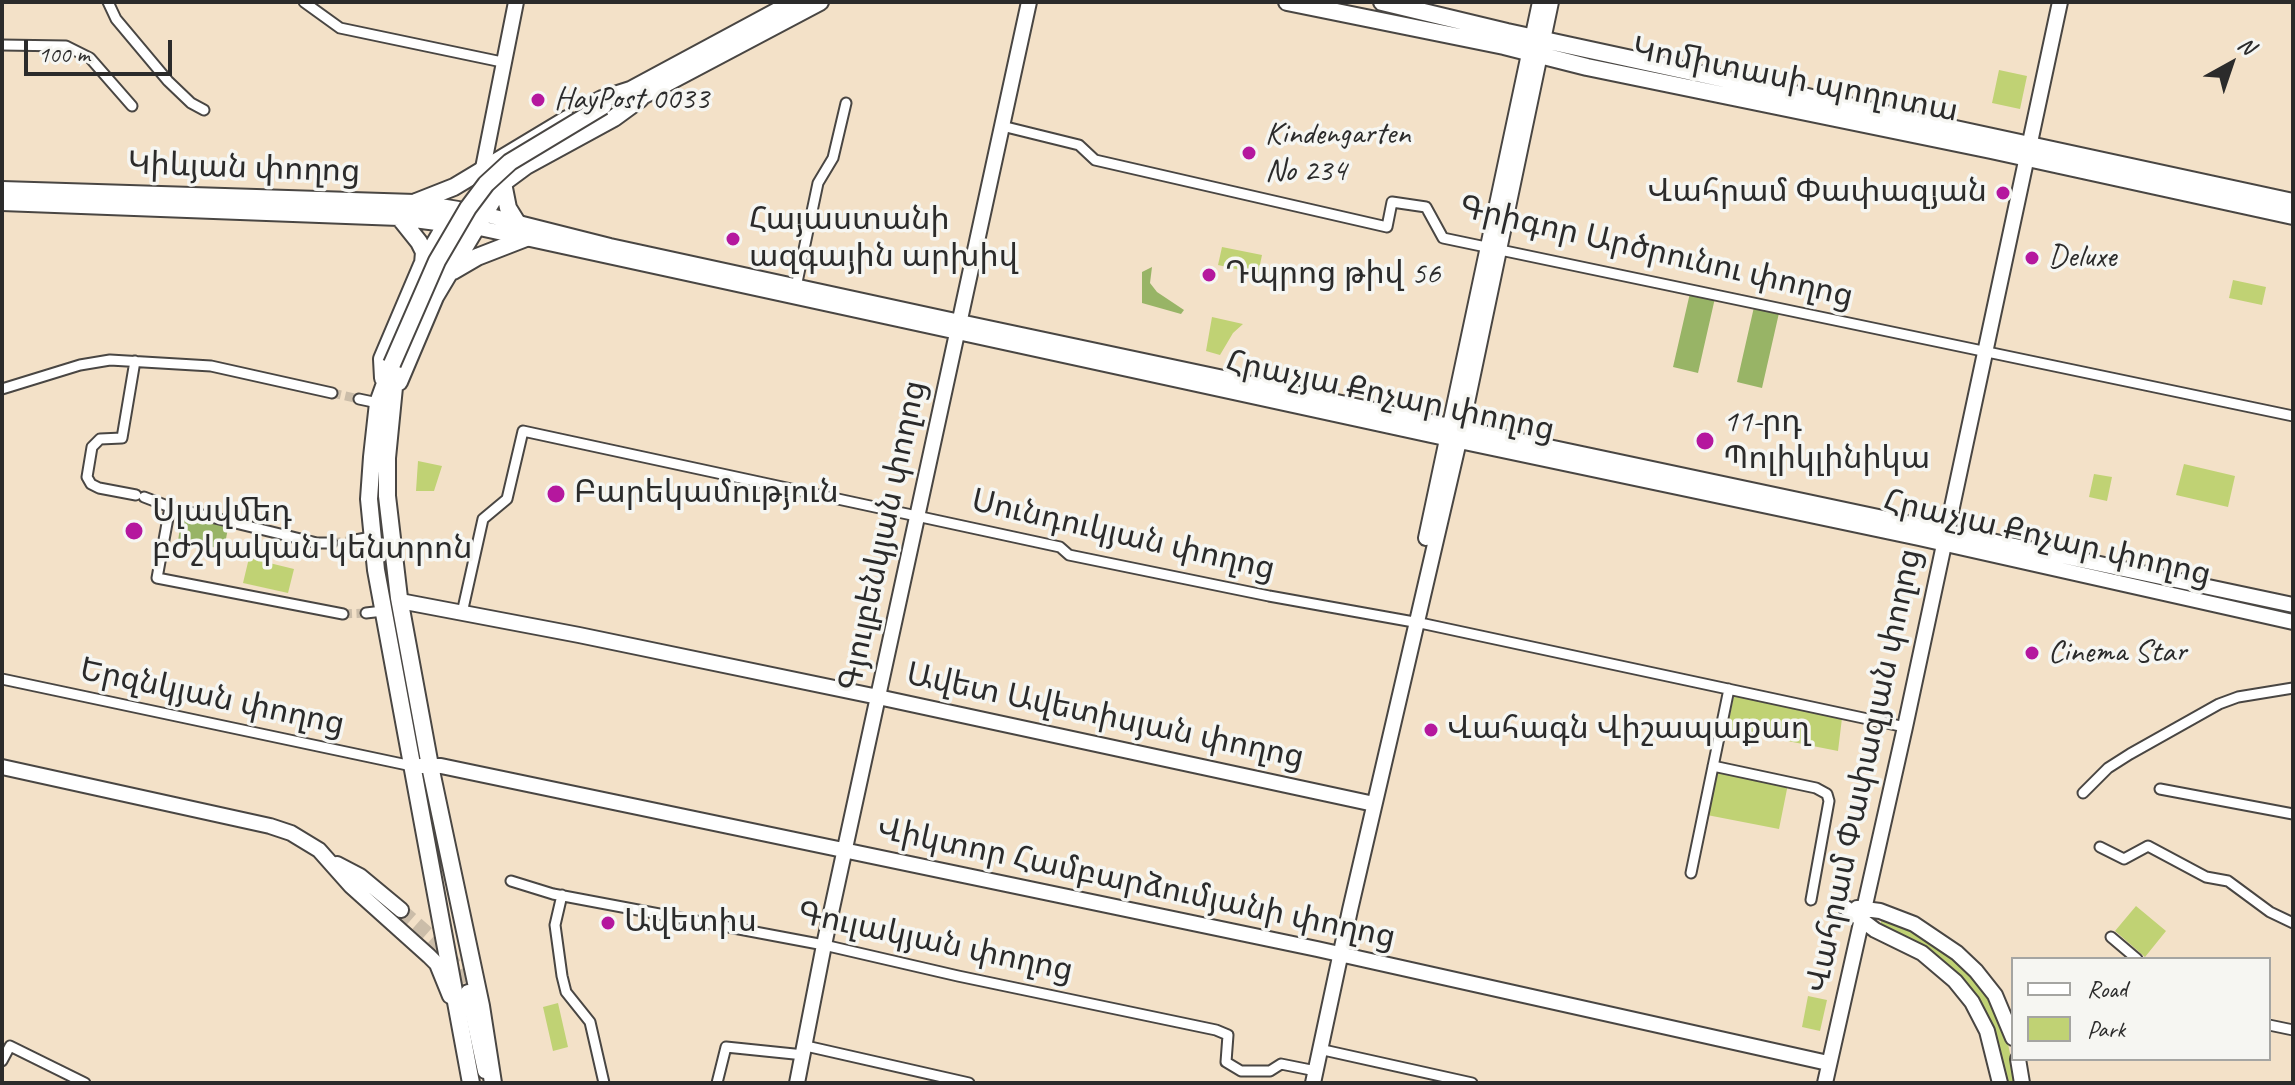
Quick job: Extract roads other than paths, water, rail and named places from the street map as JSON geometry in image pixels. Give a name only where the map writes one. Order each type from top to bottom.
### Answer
[{"type":"main road","points":[[422,265],[503,183],[526,166],[614,118],[635,94],[794,2]]},
{"type":"main road","points":[[471,1083],[412,766],[375,612],[369,499],[385,394],[394,365],[427,281],[478,194],[502,168],[605,109],[820,2]]},
{"type":"main road","name":"Կոմիտասի պողոտա","points":[[1287,2],[1536,46]]},
{"type":"main road","name":"Կոմիտասի պողոտա","points":[[1382,2],[1679,87],[2293,202]]},
{"type":"main road","points":[[415,203],[454,187],[602,99],[635,94]]},
{"type":"main road","name":"Կոմիտասի պողոտա","points":[[2027,150],[2293,216]]},
{"type":"main road","points":[[483,168],[488,178],[503,183]]},
{"type":"main road","points":[[503,183],[508,208],[516,221]]},
{"type":"main road","name":"Կիևյան փողոց","points":[[2,190],[464,221]]},
{"type":"main road","name":"Կիևյան փողոց","points":[[2,202],[415,203],[464,221]]},
{"type":"main road","points":[[399,217],[424,252],[422,265],[382,359],[387,505],[400,601],[430,766],[481,1006],[491,1083]]},
{"type":"main road","points":[[385,394],[448,274],[464,221]]},
{"type":"main road","points":[[448,274],[477,257],[526,238]]},
{"type":"main road","points":[[422,265],[429,261],[440,263],[448,274]]},
{"type":"street","points":[[108,2],[116,19],[168,81],[191,103],[204,110]]},
{"type":"street","points":[[304,2],[340,28],[502,62]]},
{"type":"street","points":[[483,168],[516,2]]},
{"type":"street","name":"Գյուլբենկյան փողոց","points":[[797,1083],[824,945],[1029,2]]},
{"type":"street","points":[[1314,1077],[1374,804],[1371,784],[1412,622],[1494,249],[1536,46],[1540,2]]},
{"type":"street","points":[[1536,46],[1551,2]]},
{"type":"street","name":"Վահրամ Փափազյան փողոց","points":[[1825,1083],[1905,727],[2060,2]]},
{"type":"street","points":[[2,45],[66,46],[90,58],[132,106]]},
{"type":"street","points":[[796,287],[818,183],[833,158],[846,103]]},
{"type":"street","name":"Գրիգոր Արծրունու փողոց","points":[[1002,126],[1079,145],[1095,160],[1387,227],[1392,202],[1426,207],[1443,238],[2293,416]]},
{"type":"street","name":"Հրաչյա Քոչար փողոց","points":[[464,221],[516,221],[958,328]]},
{"type":"street","name":"Հրաչյա Քոչար փողոց","points":[[464,221],[526,238],[1945,538],[2293,605]]},
{"type":"street","points":[[2,389],[80,365],[110,360],[211,366],[332,393]]},
{"type":"street","points":[[135,361],[122,438],[100,439],[92,447],[87,477],[91,484],[317,543],[332,543]]},
{"type":"street","points":[[359,399],[385,394]]},
{"type":"street","name":"Սունդուկյան փողոց","points":[[462,613],[483,519],[507,499],[523,431],[1060,547],[1069,555],[1412,622],[1905,727]]},
{"type":"street","points":[[170,507],[157,578],[343,614]]},
{"type":"street","points":[[355,540],[372,537]]},
{"type":"street","name":"Հրաչյա Քոչար փողոց","points":[[1945,538],[2293,622]]},
{"type":"street","name":"Ավետ Ավետիսյան փողոց","points":[[400,601],[878,697],[1374,804]]},
{"type":"street","name":"Երզնկյան փողոց","points":[[2,679],[412,766]]},
{"type":"street","points":[[2083,793],[2119,761],[2219,704],[2238,697],[2293,688]]},
{"type":"street","points":[[1691,873],[1729,689]]},
{"type":"street","name":"Վիկտոր Համբարձումյանի փողոց","points":[[412,766],[441,766],[1340,954],[1828,1063]]},
{"type":"street","points":[[1713,766],[1816,788],[1827,794],[1829,801],[1811,900]]},
{"type":"street","points":[[2,767],[270,826],[309,843],[437,964],[465,1050]]},
{"type":"street","points":[[2160,789],[2293,814]]},
{"type":"street","points":[[2100,847],[2124,859],[2148,846],[2206,877],[2228,881],[2270,912],[2293,923]]},
{"type":"street","points":[[328,859],[360,876],[401,910]]},
{"type":"street","name":"Գուլակյան փողոց","points":[[511,881],[562,895],[824,945],[1223,1031],[1228,1035],[1226,1062],[1241,1071],[1270,1071],[1281,1064],[1314,1077]]},
{"type":"street","points":[[562,895],[555,925],[562,976],[566,992],[590,1022],[604,1083]]},
{"type":"street","points":[[1864,914],[1914,924],[1957,953],[1995,995],[2011,1033]]},
{"type":"street","points":[[1864,914],[1875,930],[1922,953],[1955,981],[1972,1002],[1987,1031],[2000,1083]]},
{"type":"street","points":[[2111,937],[2135,957]]},
{"type":"street","points":[[468,992],[482,1064],[491,1083]]},
{"type":"street","points":[[2271,1025],[2293,1030]]},
{"type":"street","points":[[2,1061],[10,1046],[85,1083]]},
{"type":"street","points":[[717,1083],[726,1047],[805,1050],[969,1083]]},
{"type":"street","points":[[1319,1049],[1472,1083]]},
{"type":"street","points":[[2018,1061],[2022,1083]]},
{"type":"tunnel","points":[[332,393],[359,399]]},
{"type":"tunnel","points":[[332,543],[355,540]]},
{"type":"tunnel","points":[[343,614],[366,613]]},
{"type":"tunnel","points":[[401,910],[443,947],[468,992]]},
{"type":"place","name":"HayPost 0033","points":[[538,100]]},
{"type":"place","name":"Kindengarten No 234","points":[[1249,153]]},
{"type":"place","name":"Վահրամ Փափազյան","points":[[2003,193]]},
{"type":"place","name":"Հայաստանի ազգային արխիվ","points":[[733,239]]},
{"type":"place","name":"Deluxe","points":[[2032,258]]},
{"type":"place","name":"Դպրոց թիվ 56","points":[[1209,275]]},
{"type":"place","name":"11-րդ Պոլիկլինիկա","points":[[1705,441]]},
{"type":"place","name":"Բարեկամություն","points":[[556,494]]},
{"type":"place","name":"Սլավմեդ բժշկական կենտրոն","points":[[134,531]]},
{"type":"place","name":"Cinema Star","points":[[2032,653]]},
{"type":"place","name":"Վահագն Վիշապաքաղ","points":[[1431,730]]},
{"type":"place","name":"Ավետիս","points":[[608,923]]}]
